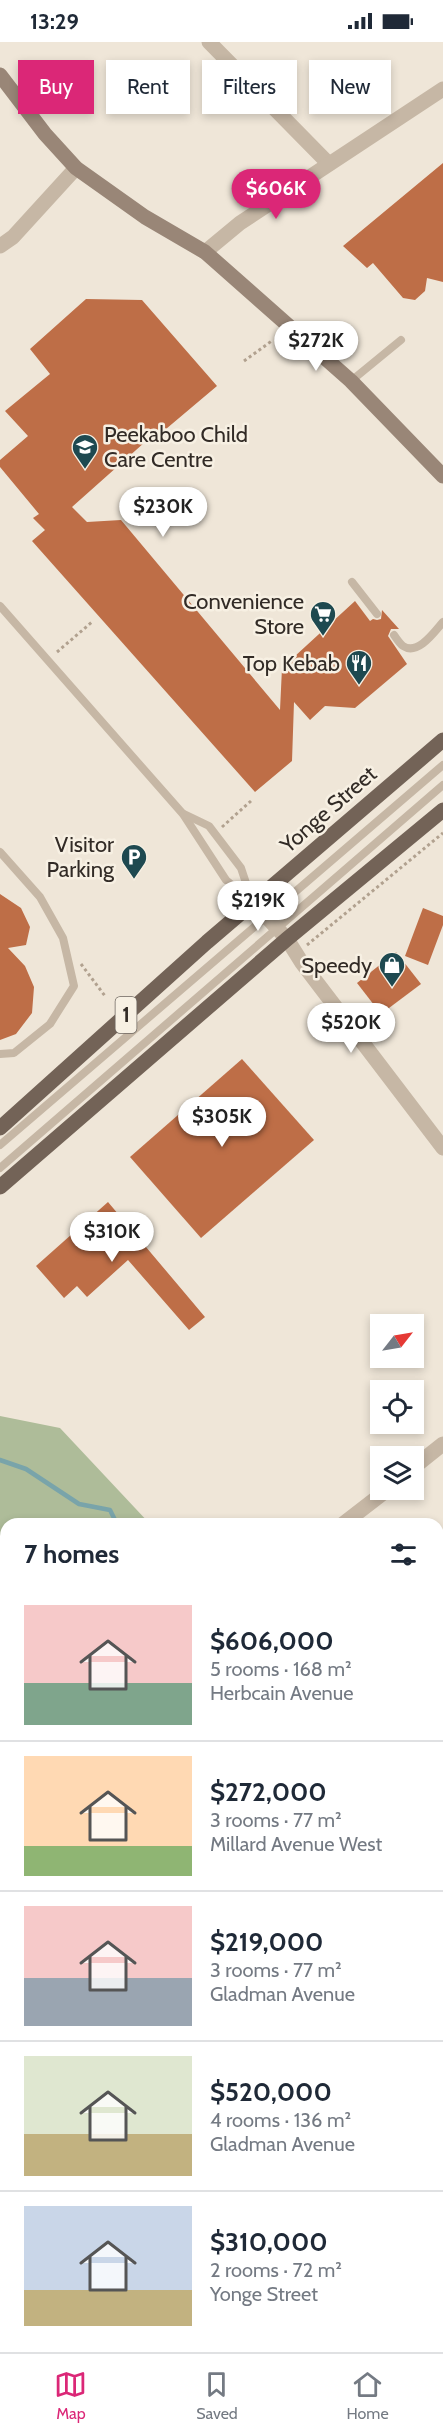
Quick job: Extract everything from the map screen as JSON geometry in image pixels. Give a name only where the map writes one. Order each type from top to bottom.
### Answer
[{"type":"main road","points":[[0,75],[45,134],[76,168],[146,217],[205,252],[351,381],[443,476]]},
{"type":"main road","name":"Yonge Street","points":[[0,1128],[253,902],[443,740]]},
{"type":"main road","name":"1","points":[[0,1187],[287,939],[443,810]]},
{"type":"street","points":[[210,42],[329,164]]},
{"type":"street","points":[[205,252],[240,223],[443,89]]},
{"type":"street","points":[[0,246],[13,237],[76,168]]},
{"type":"street","points":[[253,902],[287,939],[302,963],[443,1148]]},
{"type":"street","points":[[424,1459],[443,1444]]},
{"type":"street","points":[[351,1518],[374,1500]]},
{"type":"lane","points":[[351,381],[401,340]]},
{"type":"lane","points":[[352,582],[377,614]]},
{"type":"lane","points":[[0,606],[183,814],[226,880],[253,902]]},
{"type":"lane","points":[[394,634],[403,647],[410,648],[422,644],[443,622]]},
{"type":"lane","points":[[0,1168],[443,765]]},
{"type":"lane","points":[[0,1145],[271,922],[443,785]]},
{"type":"lane","points":[[183,814],[209,826],[242,867],[253,902]]},
{"type":"lane","points":[[0,852],[40,897],[63,938],[74,986],[50,1024],[14,1053],[0,1054]]},
{"type":"path","points":[[244,362],[273,340]]},
{"type":"path","points":[[47,660],[92,622]]},
{"type":"path","points":[[209,826],[222,827],[251,801]]},
{"type":"path","points":[[355,907],[443,833]]},
{"type":"path","points":[[63,938],[105,996]]},
{"type":"green space","points":[[0,1416],[60,1428],[144,1518],[0,1518]]},
{"type":"building","points":[[443,163],[443,282],[427,278],[425,291],[415,300],[403,298],[373,263],[367,268],[343,246]]},
{"type":"building","points":[[86,299],[142,300],[217,386],[166,429],[163,426],[72,507],[87,522],[121,520],[280,710],[282,668],[355,601],[370,621],[381,619],[382,610],[399,629],[391,629],[388,636],[407,664],[355,708],[325,706],[310,720],[294,702],[292,761],[255,792],[32,541],[45,530],[33,518],[39,514],[0,467],[0,460],[28,436],[5,411],[50,374],[30,349]]},
{"type":"building","points":[[0,894],[21,908],[30,927],[26,945],[8,948],[25,966],[34,987],[32,1013],[16,1034],[0,1040]]},
{"type":"building","points":[[423,908],[443,916],[443,925],[428,965],[405,956]]},
{"type":"building","points":[[396,952],[421,984],[381,1014],[357,983]]},
{"type":"building","points":[[242,1059],[314,1140],[201,1238],[130,1157]]},
{"type":"building","points":[[108,1202],[205,1317],[189,1330],[128,1260],[87,1297],[77,1286],[64,1298],[36,1266]]},
{"type":"waterway","points":[[0,1460],[26,1469],[79,1504],[110,1510],[114,1518]]},
{"type":"place","name":"Peekaboo Child Care Centre","points":[[85,470]]},
{"type":"place","name":"Convenience Store","points":[[323,637]]},
{"type":"place","name":"Top Kebab","points":[[359,686]]},
{"type":"place","name":"Visitor Parking","points":[[134,880]]},
{"type":"place","name":"Speedy","points":[[392,988]]}]
